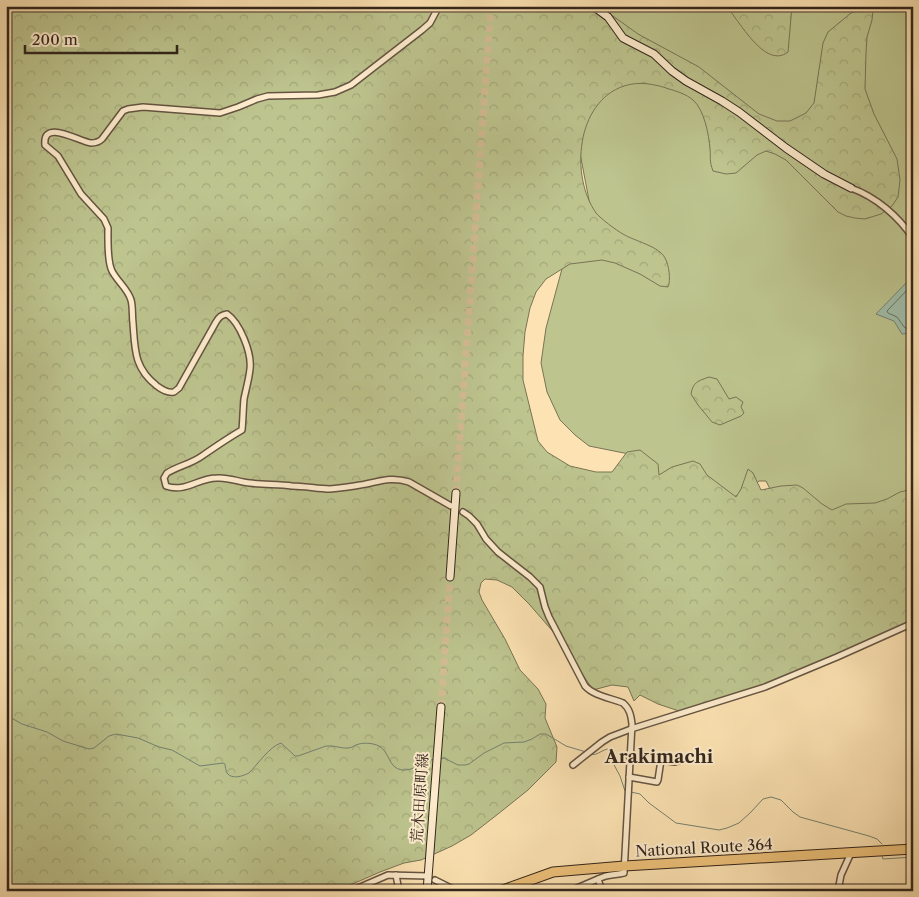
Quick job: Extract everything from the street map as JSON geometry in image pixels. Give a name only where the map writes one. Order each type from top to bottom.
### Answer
[{"type":"highway","name":"National Route 364","points":[[500,891],[553,872],[913,849]]},
{"type":"street","points":[[439,6],[430,23],[422,30],[351,85],[335,92],[268,96],[215,114],[143,107],[128,109],[123,112],[99,142],[88,143],[59,132],[51,133],[46,136],[44,141],[45,146],[58,156],[81,194],[98,211],[106,223],[108,228],[110,264],[131,299],[136,353],[139,366],[148,379],[162,390],[174,392],[216,322],[224,314],[227,314],[234,321],[248,349],[250,367],[244,400],[242,430],[202,456],[166,473],[164,478],[166,486],[178,489],[207,479],[228,478],[259,484],[328,489],[391,479],[409,482],[451,506]]},
{"type":"street","points":[[593,6],[608,17],[623,38],[654,54],[686,81],[722,101],[824,174],[872,198],[906,228],[913,238]]},
{"type":"street","points":[[450,578],[456,493]]},
{"type":"street","points":[[462,512],[477,524],[486,539],[498,552],[540,587],[545,607],[553,626],[585,686],[594,693],[624,703],[631,717],[624,873],[608,875],[569,891]]},
{"type":"street","points":[[573,765],[610,737],[765,687],[913,623]]},
{"type":"street","name":"荒木田原町線","points":[[427,891],[432,878],[441,707]]},
{"type":"street","points":[[630,756],[675,762],[692,757]]},
{"type":"street","points":[[628,777],[656,782],[658,780],[661,760]]},
{"type":"street","points":[[840,890],[841,875],[851,854]]},
{"type":"street","points":[[351,891],[388,875],[396,875],[432,878],[457,891]]},
{"type":"street","points":[[396,875],[399,891]]},
{"type":"street","points":[[598,879],[602,891]]},
{"type":"green space","points":[[6,6],[599,6],[638,34],[699,67],[759,114],[777,121],[790,121],[806,113],[814,103],[823,43],[828,32],[851,13],[866,9],[873,10],[867,37],[865,89],[874,114],[897,159],[900,180],[898,197],[892,206],[881,214],[865,219],[846,216],[838,212],[786,160],[766,151],[757,155],[736,173],[726,174],[713,171],[707,130],[700,109],[693,100],[664,87],[641,83],[624,86],[608,95],[596,107],[587,123],[582,142],[583,180],[588,198],[598,215],[628,237],[652,247],[662,254],[668,268],[668,287],[660,286],[640,274],[615,263],[602,260],[570,264],[546,279],[536,292],[530,308],[525,332],[523,380],[538,441],[547,452],[570,466],[596,472],[612,472],[627,452],[640,450],[658,464],[659,475],[672,467],[693,461],[700,464],[707,475],[736,497],[748,469],[753,473],[761,490],[797,485],[832,510],[846,504],[875,503],[900,492],[913,489],[913,621],[802,670],[761,686],[682,712],[658,704],[640,695],[634,701],[628,687],[612,685],[593,690],[556,635],[529,604],[512,587],[497,580],[485,579],[481,583],[479,592],[482,600],[505,639],[520,670],[538,689],[546,704],[545,718],[557,747],[556,762],[528,790],[471,835],[421,860],[404,863],[335,891],[6,891]]},
{"type":"green space","points":[[541,6],[913,6],[913,496],[842,516],[774,497],[766,481],[759,481],[748,491],[733,497],[664,486],[634,455],[589,446],[560,420],[547,392],[541,363],[546,328],[566,254],[592,216],[575,127]]},
{"type":"green space","points":[[726,6],[792,6],[788,52],[779,56],[770,54],[762,49],[753,41]]},
{"type":"green space","points":[[709,377],[717,379],[729,399],[736,397],[743,402],[741,407],[744,413],[741,416],[720,425],[712,422],[698,405],[691,394],[693,387],[699,381]]},
{"type":"water","points":[[908,281],[913,285],[913,333],[902,334],[894,321],[876,314]]},
{"type":"waterway","points":[[6,715],[22,724],[47,732],[63,741],[89,749],[94,748],[109,736],[116,734],[138,738],[172,750],[200,766],[223,763],[227,773],[235,777],[249,773],[268,752],[281,743],[295,756],[326,746],[350,748],[362,743],[374,744],[383,749],[397,769],[402,770],[411,769],[435,759]]},
{"type":"waterway","points":[[439,759],[444,758],[458,765],[465,765],[504,743],[524,742],[540,734],[546,734],[566,746],[586,752]]},
{"type":"waterway","points":[[589,754],[594,755],[608,749],[625,791],[628,791]]},
{"type":"waterway","points":[[631,792],[640,794],[676,823],[719,830],[739,823],[763,799],[771,797],[781,800],[800,817],[869,836],[877,839],[882,844]]},
{"type":"waterway","points":[[882,856],[883,859],[913,857]]},
{"type":"tunnel","points":[[456,493],[491,6]]},
{"type":"tunnel","points":[[441,707],[450,577]]},
{"type":"district","name":"Arakimachi","points":[[659,757]]}]
